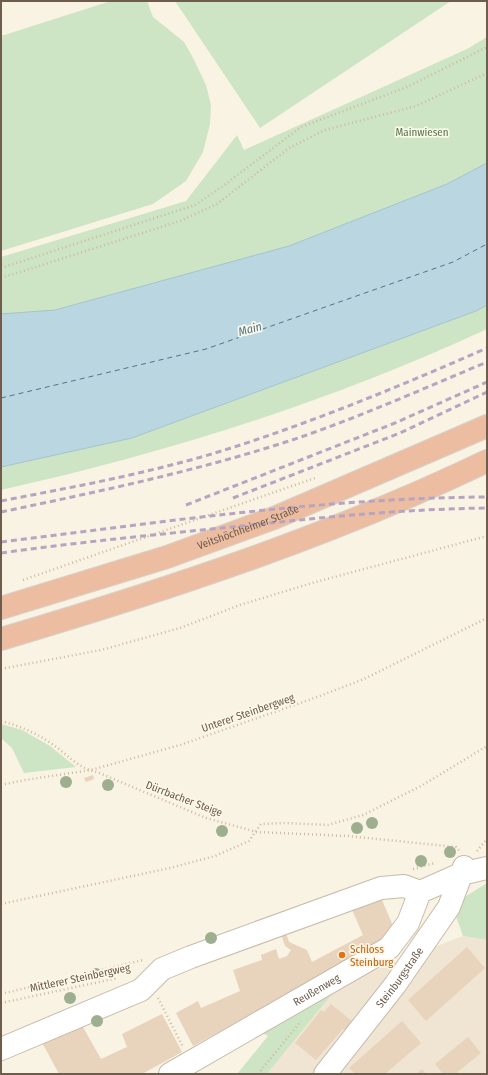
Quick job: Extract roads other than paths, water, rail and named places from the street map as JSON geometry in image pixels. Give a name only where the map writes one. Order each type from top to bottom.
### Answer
[{"type":"highway","name":"Veitshöchheimer Straße","points":[[1,608],[167,557],[267,520],[401,465],[487,426]]},
{"type":"highway","points":[[1,639],[175,585],[282,547],[487,461]]},
{"type":"street","points":[[1,1049],[141,990],[162,969],[191,957],[381,888],[404,886],[420,892],[473,863]]},
{"type":"street","name":"Steinburgstraße","points":[[325,1074],[395,985],[444,914],[473,863]]},
{"type":"street","name":"Reußenweg","points":[[170,1074],[389,948],[408,923],[420,892]]},
{"type":"water","name":"Main","points":[[487,163],[487,305],[476,311],[132,438],[1,467],[1,314],[55,310],[289,246],[447,184]]},
{"type":"railway","points":[[1,501],[88,484],[203,457],[296,426],[487,348]]},
{"type":"railway","points":[[1,512],[151,479],[262,450],[393,402],[487,362]]},
{"type":"railway","points":[[186,505],[395,423],[487,382]]},
{"type":"railway","points":[[233,498],[400,433],[487,392]]},
{"type":"railway","points":[[1,542],[183,519],[304,506],[426,498],[487,497]]},
{"type":"railway","points":[[1,553],[98,541],[317,518],[402,511],[487,508]]},
{"type":"place","name":"Schloss Steinburg","points":[[342,955]]},
{"type":"park label","name":"Mainwiesen","points":[[422,132]]}]
